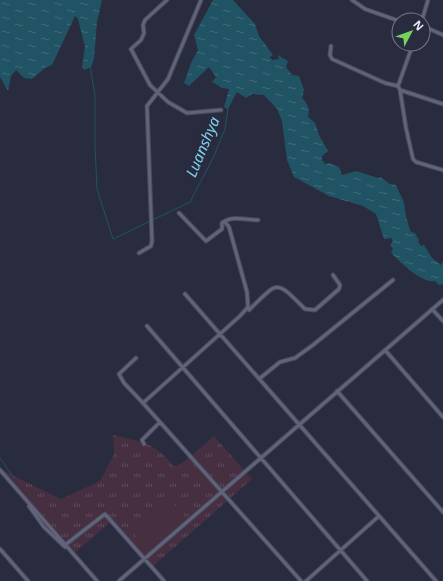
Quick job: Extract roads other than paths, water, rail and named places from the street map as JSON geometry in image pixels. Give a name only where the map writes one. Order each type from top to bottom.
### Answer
[{"type":"street","points":[[167,0],[146,20],[143,25],[144,32],[141,40],[131,49],[157,93],[168,102],[187,113],[221,110]]},
{"type":"street","points":[[139,253],[148,249],[152,244],[147,106],[168,79],[201,0]]},
{"type":"street","points":[[352,0],[365,9],[391,18]]},
{"type":"street","points":[[424,12],[428,0]]},
{"type":"street","points":[[431,30],[443,35]]},
{"type":"street","points":[[332,46],[330,55],[332,59],[385,83],[398,86]]},
{"type":"street","points":[[410,52],[398,86],[413,158],[416,162],[443,170]]},
{"type":"street","points":[[400,90],[443,104]]},
{"type":"street","points":[[179,213],[206,241],[222,229],[222,223],[235,217],[258,220]]},
{"type":"street","points":[[225,222],[229,228],[247,292],[248,307]]},
{"type":"street","points":[[248,307],[249,310],[272,288],[280,287],[285,289],[305,309],[315,310],[339,289],[340,286],[333,275]]},
{"type":"street","points":[[259,379],[280,362],[295,358],[314,345],[393,280]]},
{"type":"street","points":[[185,294],[436,581]]},
{"type":"street","points":[[120,581],[443,300]]},
{"type":"street","points":[[143,402],[183,368],[248,307]]},
{"type":"street","points":[[432,309],[443,321]]},
{"type":"street","points":[[147,326],[367,581]]},
{"type":"street","points":[[385,350],[443,417]]},
{"type":"street","points":[[136,358],[119,374],[124,383],[143,402],[301,581]]},
{"type":"street","points":[[337,391],[443,512]]},
{"type":"street","points":[[144,444],[142,440],[160,422]]},
{"type":"street","points":[[0,470],[43,522],[97,581]]},
{"type":"street","points":[[65,546],[105,514],[164,581]]},
{"type":"street","points":[[306,581],[379,516]]},
{"type":"street","points":[[0,549],[28,581]]},
{"type":"water","points":[[0,0],[102,0],[97,22],[94,59],[91,67],[84,70],[82,67],[85,47],[78,19],[75,16],[52,65],[45,68],[32,79],[24,78],[16,70],[11,76],[8,91],[0,77]]},
{"type":"water","points":[[213,0],[233,0],[255,24],[259,36],[273,55],[270,57],[272,60],[279,59],[278,55],[288,61],[286,67],[292,75],[299,76],[304,90],[302,98],[309,109],[308,117],[315,123],[319,135],[328,151],[322,156],[322,160],[325,164],[329,163],[339,167],[342,175],[356,171],[378,178],[380,177],[390,184],[396,185],[403,201],[406,218],[411,232],[415,233],[419,240],[418,242],[421,246],[424,245],[432,258],[441,265],[443,261],[443,284],[439,285],[435,281],[430,281],[418,276],[394,256],[391,252],[393,249],[390,245],[393,241],[391,238],[384,239],[376,214],[363,206],[329,196],[294,177],[287,160],[282,121],[277,109],[264,95],[252,94],[246,98],[237,92],[228,109],[224,107],[229,89],[222,88],[212,82],[216,77],[209,67],[189,86],[184,83],[191,63],[198,50],[194,35]]},
{"type":"waterway","name":"Luanshya","points":[[90,66],[95,95],[97,189],[113,239],[190,202],[214,156],[225,129],[228,108]]},
{"type":"waterway","points":[[0,458],[14,478]]}]
